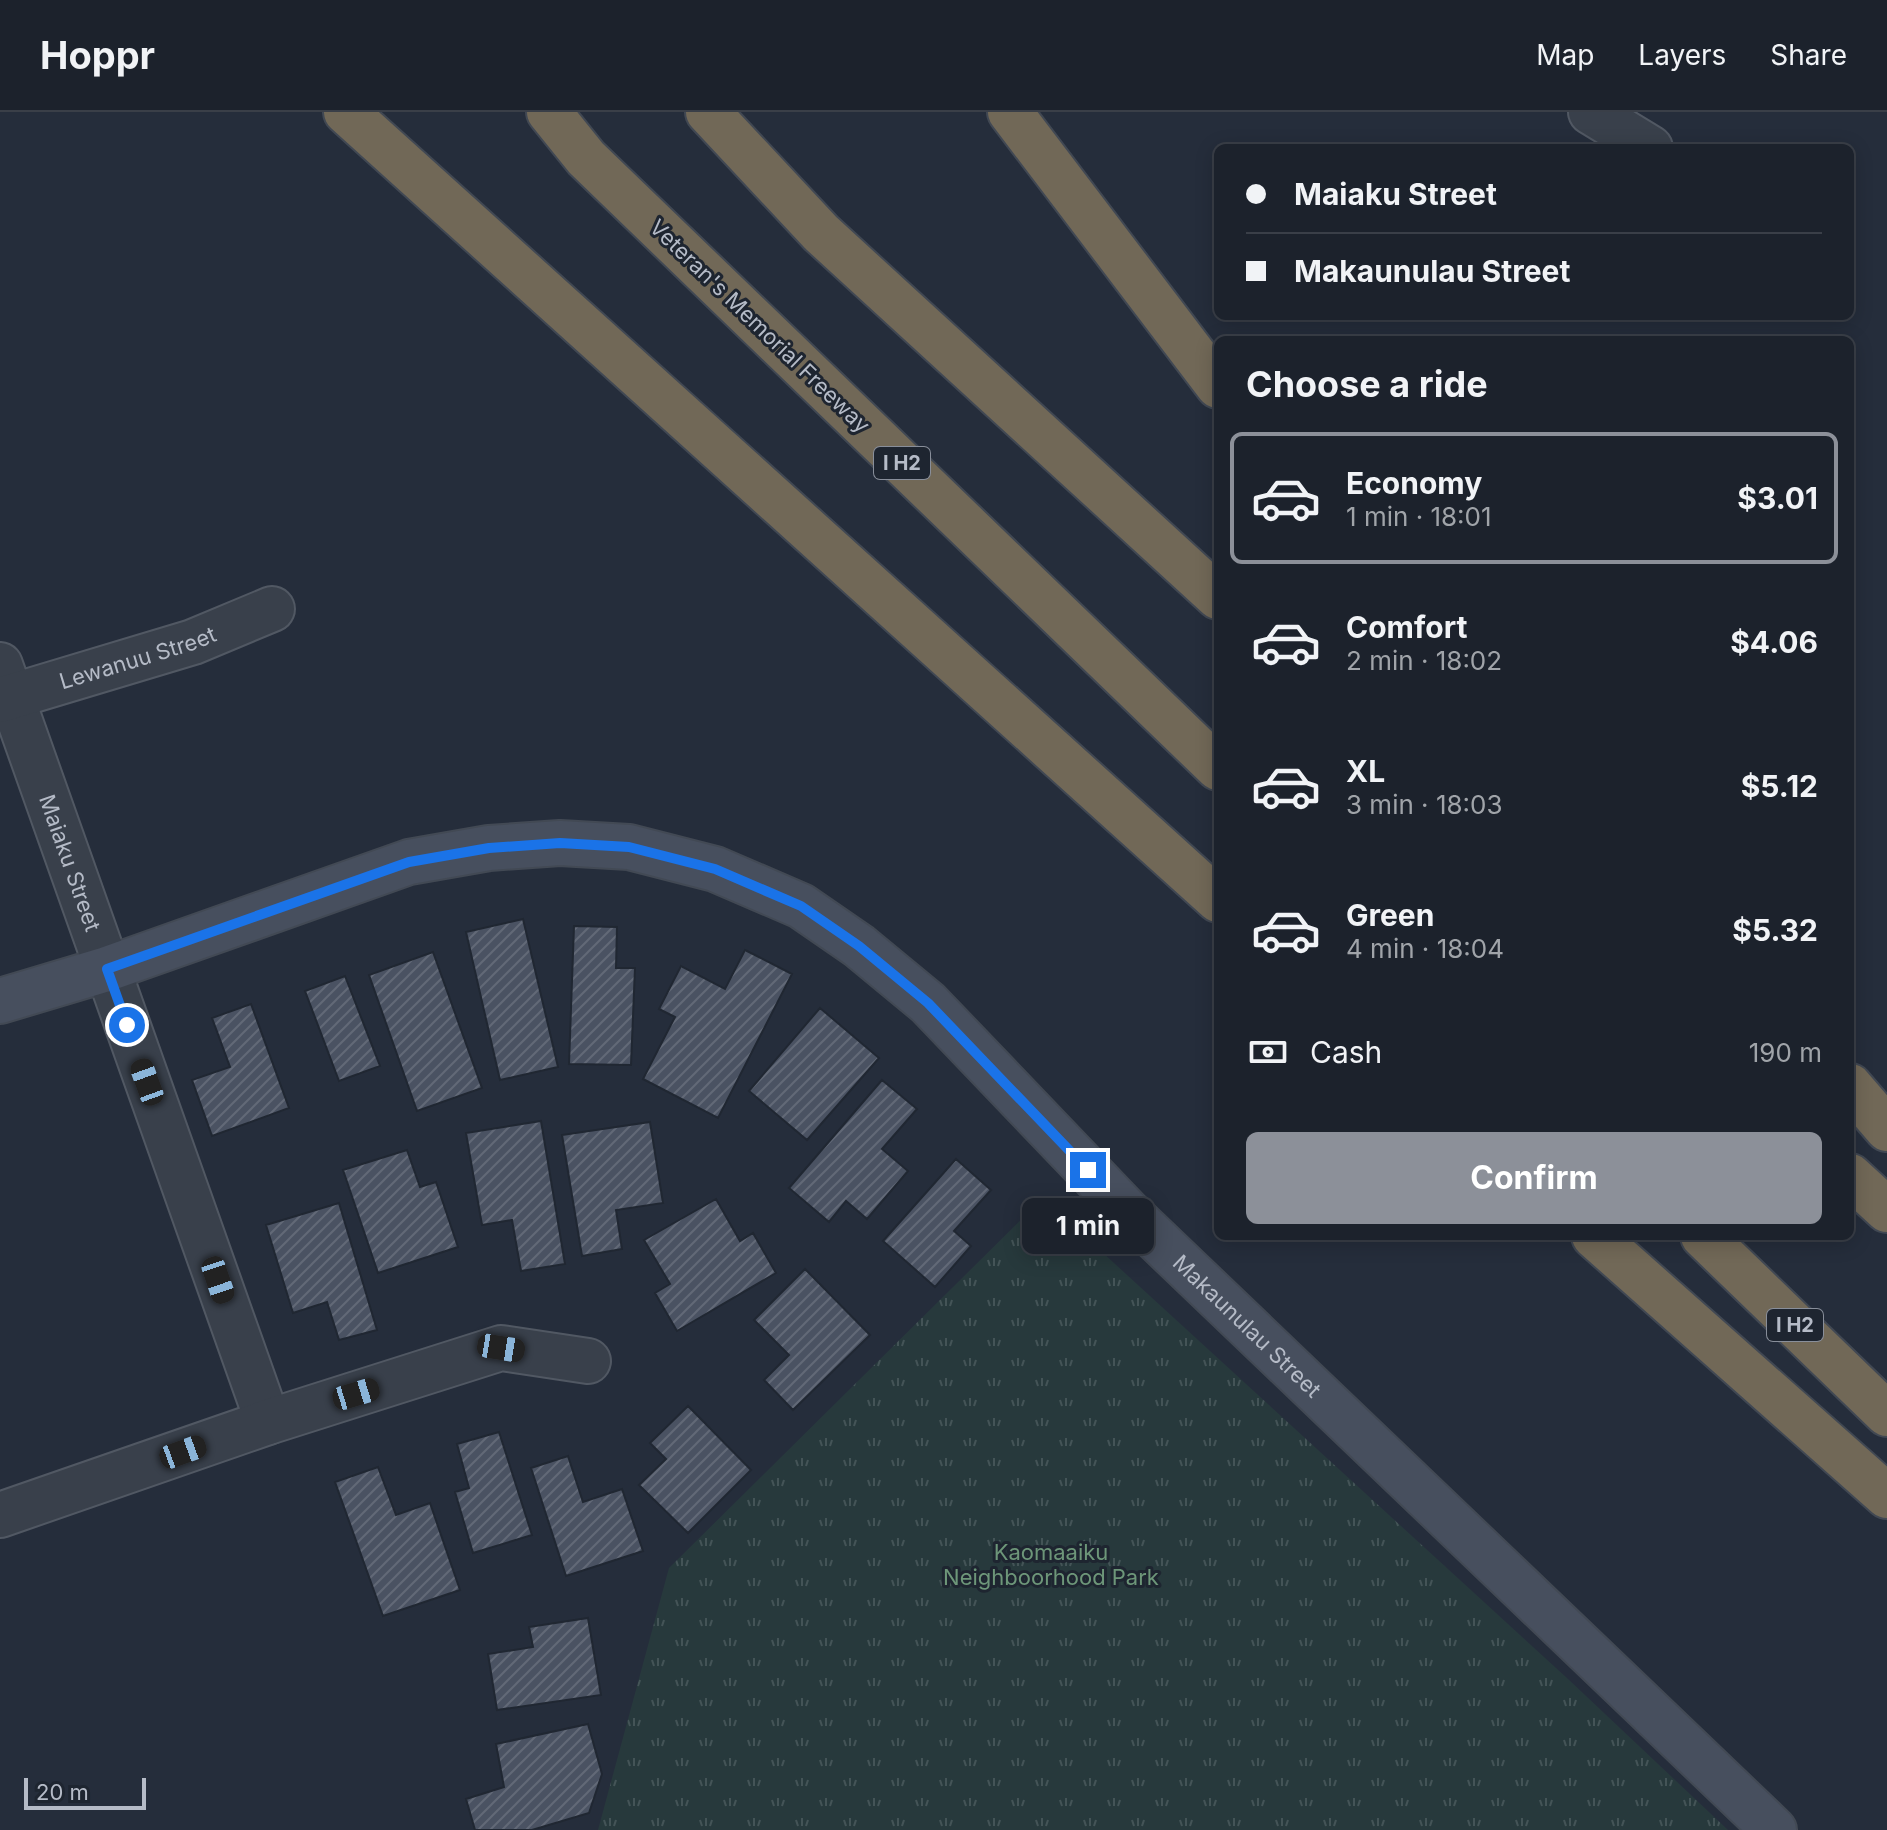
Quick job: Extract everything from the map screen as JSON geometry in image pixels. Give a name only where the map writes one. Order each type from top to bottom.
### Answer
[{"type":"highway","points":[[346,112],[1214,896]]},
{"type":"highway","name":"Veteran's Memorial Freeway","points":[[546,112],[586,158],[1214,764]]},
{"type":"highway","points":[[708,112],[821,233],[1214,593]]},
{"type":"highway","points":[[1010,112],[1214,381]]},
{"type":"highway","points":[[1854,1091],[1887,1129]]},
{"type":"highway","points":[[1854,1180],[1887,1210]]},
{"type":"highway","points":[[1599,1240],[1887,1496]]},
{"type":"highway","name":"I H2","points":[[1707,1240],[1887,1414]]},
{"type":"street","points":[[1591,112],[1643,144]]},
{"type":"street","name":"Lewanuu Street","points":[[4,687],[193,642],[272,609]]},
{"type":"street","name":"Maiaku Street","points":[[4,687],[268,1422]]},
{"type":"street","name":"Makaunulau Street","points":[[0,1001],[107,969],[409,862],[489,848],[560,843],[629,847],[715,869],[801,906],[859,946],[928,1003],[1140,1223],[1774,1830]]},
{"type":"street","points":[[0,1515],[268,1422],[501,1348],[588,1361]]},
{"type":"green space","name":"Kaomaaiku Neighboorhood Park","points":[[1043,1198],[1568,1679],[1728,1830],[598,1830],[669,1568]]},
{"type":"building","points":[[523,919],[558,1067],[500,1080],[466,932]]},
{"type":"building","points":[[574,926],[617,927],[616,968],[635,968],[631,1065],[569,1064]]},
{"type":"building","points":[[745,950],[792,974],[718,1118],[643,1079],[675,1017],[659,1009],[681,966],[725,989]]},
{"type":"building","points":[[433,952],[482,1088],[417,1111],[369,975]]},
{"type":"building","points":[[345,976],[380,1066],[339,1081],[305,991]]},
{"type":"building","points":[[251,1004],[289,1108],[212,1136],[192,1080],[230,1067],[212,1018]]},
{"type":"building","points":[[820,1008],[879,1058],[807,1140],[749,1091]]},
{"type":"building","points":[[882,1080],[917,1109],[882,1149],[908,1171],[867,1219],[846,1201],[829,1222],[789,1188]]},
{"type":"building","points":[[541,1121],[565,1264],[521,1271],[512,1220],[482,1225],[466,1133]]},
{"type":"building","points":[[650,1122],[663,1203],[616,1210],[622,1249],[582,1256],[562,1135]]},
{"type":"building","points":[[407,1150],[420,1187],[436,1182],[458,1247],[378,1273],[343,1170]]},
{"type":"building","points":[[956,1159],[991,1190],[954,1231],[971,1246],[935,1287],[883,1241]]},
{"type":"building","points":[[716,1199],[740,1241],[753,1233],[776,1273],[677,1331],[655,1293],[670,1284],[644,1240]]},
{"type":"building","points":[[339,1203],[377,1330],[339,1340],[327,1302],[293,1313],[266,1225]]},
{"type":"building","points":[[805,1269],[870,1335],[793,1410],[764,1380],[789,1355],[754,1320]]},
{"type":"building","points":[[688,1406],[751,1470],[688,1533],[639,1485],[666,1459],[650,1443]]},
{"type":"building","points":[[499,1432],[532,1535],[473,1553],[455,1492],[469,1488],[457,1444]]},
{"type":"building","points":[[568,1456],[583,1502],[622,1489],[643,1551],[566,1576],[531,1468]]},
{"type":"building","points":[[378,1467],[396,1515],[430,1503],[460,1590],[383,1616],[335,1482]]},
{"type":"building","points":[[588,1618],[601,1695],[497,1710],[488,1654],[533,1647],[529,1627]]},
{"type":"building","points":[[588,1724],[602,1774],[589,1813],[532,1830],[475,1830],[466,1799],[504,1787],[496,1744]]},
{"type":"route","points":[[127,1025],[107,969],[409,862],[489,848],[560,843],[629,847],[715,869],[801,906],[859,946],[928,1003],[1088,1170]]}]
